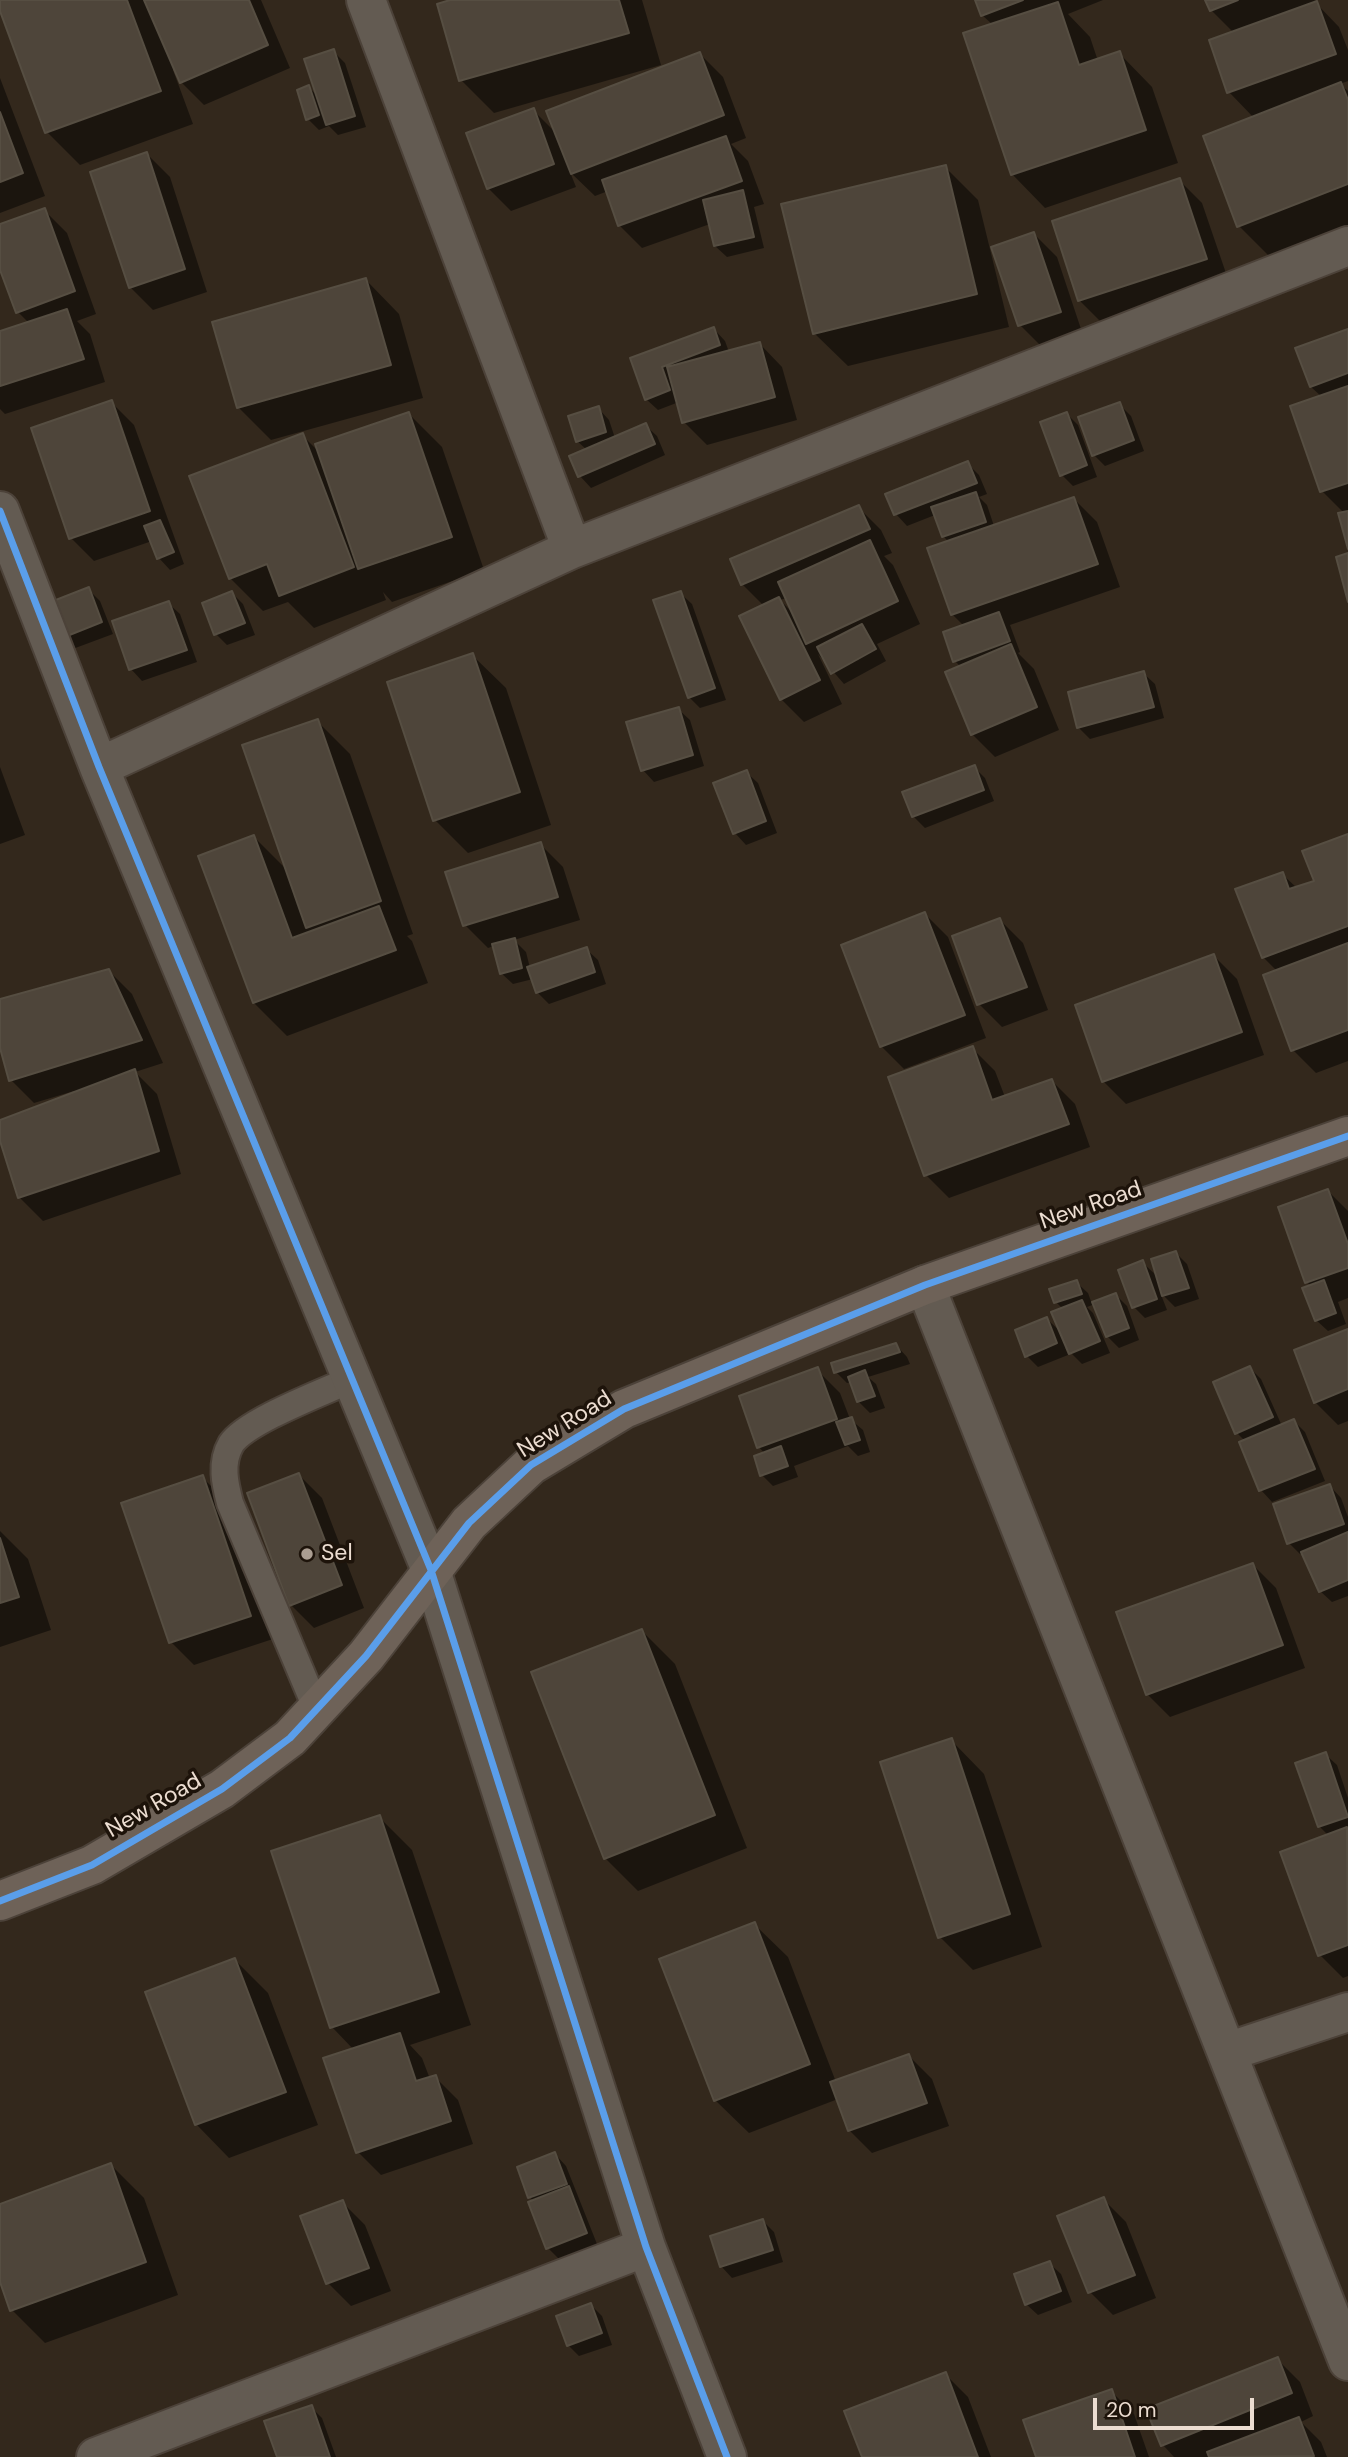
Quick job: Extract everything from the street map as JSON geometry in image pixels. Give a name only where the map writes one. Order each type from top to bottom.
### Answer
[{"type":"street","points":[[366,0],[572,549]]},
{"type":"street","points":[[99,767],[572,549],[1348,246]]},
{"type":"street","points":[[0,511],[99,767],[431,1570],[646,2248],[727,2457]]},
{"type":"street","name":"New Road","points":[[0,1901],[92,1865],[222,1789],[290,1738],[366,1656],[469,1523],[531,1465],[624,1409],[925,1285],[1348,1136]]},
{"type":"street","points":[[925,1285],[1348,2361]]},
{"type":"street","points":[[1227,2052],[1348,2012]]},
{"type":"street","points":[[96,2457],[646,2248]]},
{"type":"lane","points":[[317,1710],[230,1503],[224,1480],[225,1460],[232,1443],[249,1427],[352,1379]]},
{"type":"building","points":[[0,0],[127,0],[161,91],[45,133],[0,11]]},
{"type":"building","points":[[144,0],[249,0],[268,45],[180,83]]},
{"type":"building","points":[[450,0],[619,0],[629,33],[459,81],[437,4]]},
{"type":"building","points":[[975,0],[1023,0],[981,16]]},
{"type":"building","points":[[1205,0],[1238,0],[1210,11]]},
{"type":"building","points":[[1317,1],[1336,54],[1227,93],[1209,40]]},
{"type":"building","points":[[1058,2],[1079,65],[1120,51],[1146,130],[1011,175],[963,33]]},
{"type":"building","points":[[334,49],[355,116],[326,125],[304,59]]},
{"type":"building","points":[[700,52],[724,115],[571,174],[546,111]]},
{"type":"building","points":[[1341,82],[1348,100],[1348,184],[1237,227],[1203,136]]},
{"type":"building","points":[[309,85],[319,115],[306,120],[297,90]]},
{"type":"building","points":[[534,108],[554,164],[487,189],[466,133]]},
{"type":"building","points":[[0,112],[23,173],[0,182]]},
{"type":"building","points":[[726,136],[742,181],[618,226],[602,180]]},
{"type":"building","points":[[147,152],[185,269],[129,288],[90,172]]},
{"type":"building","points":[[946,165],[977,294],[813,334],[781,204]]},
{"type":"building","points":[[1180,178],[1207,259],[1078,301],[1052,221]]},
{"type":"building","points":[[743,190],[754,237],[714,246],[703,200]]},
{"type":"building","points":[[45,208],[75,291],[16,313],[0,270],[0,224]]},
{"type":"building","points":[[1034,232],[1061,312],[1018,326],[991,247]]},
{"type":"building","points":[[366,278],[391,365],[237,408],[212,322]]},
{"type":"building","points":[[67,309],[84,359],[0,386],[0,331]]},
{"type":"building","points":[[714,327],[720,345],[662,367],[670,390],[645,400],[630,358]]},
{"type":"building","points":[[1348,329],[1348,373],[1310,387],[1295,348]]},
{"type":"building","points":[[760,342],[775,397],[682,423],[667,367]]},
{"type":"building","points":[[1348,386],[1348,483],[1320,492],[1290,406]]},
{"type":"building","points":[[112,400],[150,511],[69,539],[31,428]]},
{"type":"building","points":[[1120,402],[1134,440],[1092,456],[1078,417]]},
{"type":"building","points":[[599,406],[606,432],[576,442],[568,416]]},
{"type":"building","points":[[409,412],[452,537],[358,569],[315,444]]},
{"type":"building","points":[[1067,412],[1087,465],[1060,476],[1040,422]]},
{"type":"building","points":[[646,423],[655,444],[578,477],[569,456]]},
{"type":"building","points":[[303,433],[354,567],[279,596],[267,564],[229,579],[189,476]]},
{"type":"building","points":[[968,461],[977,483],[894,515],[885,494]]},
{"type":"building","points":[[976,492],[986,522],[942,537],[931,507]]},
{"type":"building","points":[[1074,497],[1098,564],[951,615],[927,548]]},
{"type":"building","points":[[859,505],[870,529],[741,585],[730,559]]},
{"type":"building","points":[[1348,511],[1348,549],[1338,513]]},
{"type":"building","points":[[160,520],[174,552],[157,559],[144,526]]},
{"type":"building","points":[[870,540],[898,601],[806,644],[778,582]]},
{"type":"building","points":[[1348,553],[1348,602],[1336,557]]},
{"type":"building","points":[[89,587],[102,622],[57,640],[43,605]]},
{"type":"building","points":[[232,591],[245,623],[214,635],[202,603]]},
{"type":"building","points":[[681,591],[715,688],[688,698],[653,600]]},
{"type":"building","points":[[779,597],[820,680],[780,700],[739,616]]},
{"type":"building","points":[[169,601],[187,650],[129,670],[112,621]]},
{"type":"building","points":[[999,612],[1010,641],[953,662],[943,632]]},
{"type":"building","points":[[862,624],[876,649],[831,674],[817,647]]},
{"type":"building","points":[[1011,644],[1037,707],[971,735],[945,672]]},
{"type":"building","points":[[473,653],[520,792],[433,821],[387,682]]},
{"type":"building","points":[[1144,671],[1154,707],[1077,728],[1068,692]]},
{"type":"building","points":[[679,707],[693,755],[641,771],[626,722]]},
{"type":"building","points":[[318,719],[381,901],[306,928],[242,745]]},
{"type":"building","points":[[975,765],[984,790],[912,817],[902,792]]},
{"type":"building","points":[[747,770],[766,821],[733,834],[713,783]]},
{"type":"building","points":[[1348,834],[1348,926],[1262,958],[1235,889],[1283,872],[1289,889],[1314,881],[1302,851]]},
{"type":"building","points":[[254,835],[292,938],[379,906],[396,950],[253,1003],[198,856]]},
{"type":"building","points":[[541,842],[558,897],[463,926],[445,872]]},
{"type":"building","points":[[925,912],[965,1015],[880,1047],[841,945]]},
{"type":"building","points":[[1000,918],[1027,987],[977,1005],[952,936]]},
{"type":"building","points":[[515,938],[522,968],[500,974],[492,944]]},
{"type":"building","points":[[1348,943],[1348,1030],[1291,1051],[1263,975]]},
{"type":"building","points":[[587,947],[595,972],[536,993],[527,967]]},
{"type":"building","points":[[1214,954],[1242,1032],[1102,1082],[1075,1005]]},
{"type":"building","points":[[109,969],[142,1040],[9,1081],[0,1048],[0,999]]},
{"type":"building","points":[[973,1046],[992,1100],[1052,1079],[1069,1124],[924,1176],[888,1077]]},
{"type":"building","points":[[135,1069],[159,1151],[18,1198],[0,1141],[0,1120]]},
{"type":"building","points":[[1328,1189],[1348,1244],[1348,1268],[1305,1283],[1278,1207]]},
{"type":"building","points":[[1176,1251],[1189,1288],[1162,1296],[1151,1259]]},
{"type":"building","points":[[1143,1260],[1157,1299],[1132,1308],[1118,1270]]},
{"type":"building","points":[[1077,1280],[1082,1294],[1054,1303],[1049,1289]]},
{"type":"building","points":[[1324,1280],[1336,1313],[1315,1321],[1302,1288]]},
{"type":"building","points":[[1116,1293],[1129,1328],[1106,1337],[1092,1302]]},
{"type":"building","points":[[1082,1300],[1100,1341],[1069,1354],[1051,1312]]},
{"type":"building","points":[[1047,1317],[1057,1343],[1025,1357],[1015,1330]]},
{"type":"building","points":[[1348,1329],[1348,1389],[1314,1403],[1294,1350]]},
{"type":"building","points":[[896,1343],[900,1352],[834,1373],[831,1363]]},
{"type":"building","points":[[1250,1366],[1273,1417],[1235,1434],[1213,1382]]},
{"type":"building","points":[[818,1367],[837,1419],[757,1448],[739,1396]]},
{"type":"building","points":[[865,1370],[875,1396],[857,1402],[848,1377]]},
{"type":"building","points":[[852,1417],[860,1440],[845,1445],[836,1422]]},
{"type":"building","points":[[1294,1419],[1315,1469],[1259,1491],[1239,1442]]},
{"type":"building","points":[[781,1446],[788,1466],[760,1476],[754,1456]]},
{"type":"building","points":[[299,1473],[342,1585],[289,1606],[247,1493]]},
{"type":"building","points":[[203,1475],[251,1616],[169,1643],[121,1503]]},
{"type":"building","points":[[1330,1484],[1344,1524],[1287,1544],[1273,1504]]},
{"type":"building","points":[[1348,1532],[1348,1580],[1319,1592],[1301,1552]]},
{"type":"building","points":[[0,1538],[19,1597],[0,1603]]},
{"type":"building","points":[[1253,1563],[1283,1645],[1146,1695],[1116,1612]]},
{"type":"building","points":[[642,1629],[715,1815],[604,1859],[531,1672]]},
{"type":"building","points":[[952,1738],[1010,1914],[938,1938],[880,1762]]},
{"type":"building","points":[[1326,1752],[1348,1817],[1318,1827],[1295,1763]]},
{"type":"building","points":[[380,1815],[439,1992],[330,2028],[271,1851]]},
{"type":"building","points":[[1347,1827],[1348,1945],[1318,1956],[1280,1852]]},
{"type":"building","points":[[755,1922],[810,2064],[714,2101],[659,1959]]},
{"type":"building","points":[[235,1958],[286,2092],[195,2125],[145,1992]]},
{"type":"building","points":[[400,2033],[416,2081],[436,2075],[451,2121],[356,2153],[323,2058]]},
{"type":"building","points":[[909,2054],[927,2103],[848,2131],[830,2082]]},
{"type":"building","points":[[555,2152],[567,2184],[528,2198],[517,2167]]},
{"type":"building","points":[[111,2163],[146,2262],[10,2311],[0,2282],[0,2204]]},
{"type":"building","points":[[569,2186],[587,2233],[546,2249],[528,2202]]},
{"type":"building","points":[[1104,2197],[1135,2275],[1088,2293],[1057,2216]]},
{"type":"building","points":[[343,2200],[369,2268],[326,2284],[300,2216]]},
{"type":"building","points":[[763,2219],[773,2250],[720,2267],[710,2236]]},
{"type":"building","points":[[1050,2261],[1061,2291],[1025,2305],[1014,2274]]},
{"type":"building","points":[[591,2303],[602,2333],[567,2346],[556,2316]]},
{"type":"building","points":[[1278,2357],[1292,2393],[1161,2446],[1146,2409]]},
{"type":"building","points":[[946,2372],[978,2457],[862,2457],[844,2411]]},
{"type":"building","points":[[1112,2389],[1135,2457],[1036,2457],[1023,2420]]},
{"type":"building","points":[[312,2405],[330,2457],[277,2457],[264,2421]]},
{"type":"building","points":[[1299,2417],[1314,2456],[1209,2457],[1207,2452]]},
{"type":"cycle path","points":[[0,511],[99,767],[431,1570],[646,2247],[727,2457]]},
{"type":"cycle path","points":[[0,1901],[92,1865],[222,1789],[290,1738],[366,1656],[469,1523],[531,1465],[624,1409],[925,1285],[1348,1136]]},
{"type":"place","name":"Sel","points":[[307,1554]]}]
